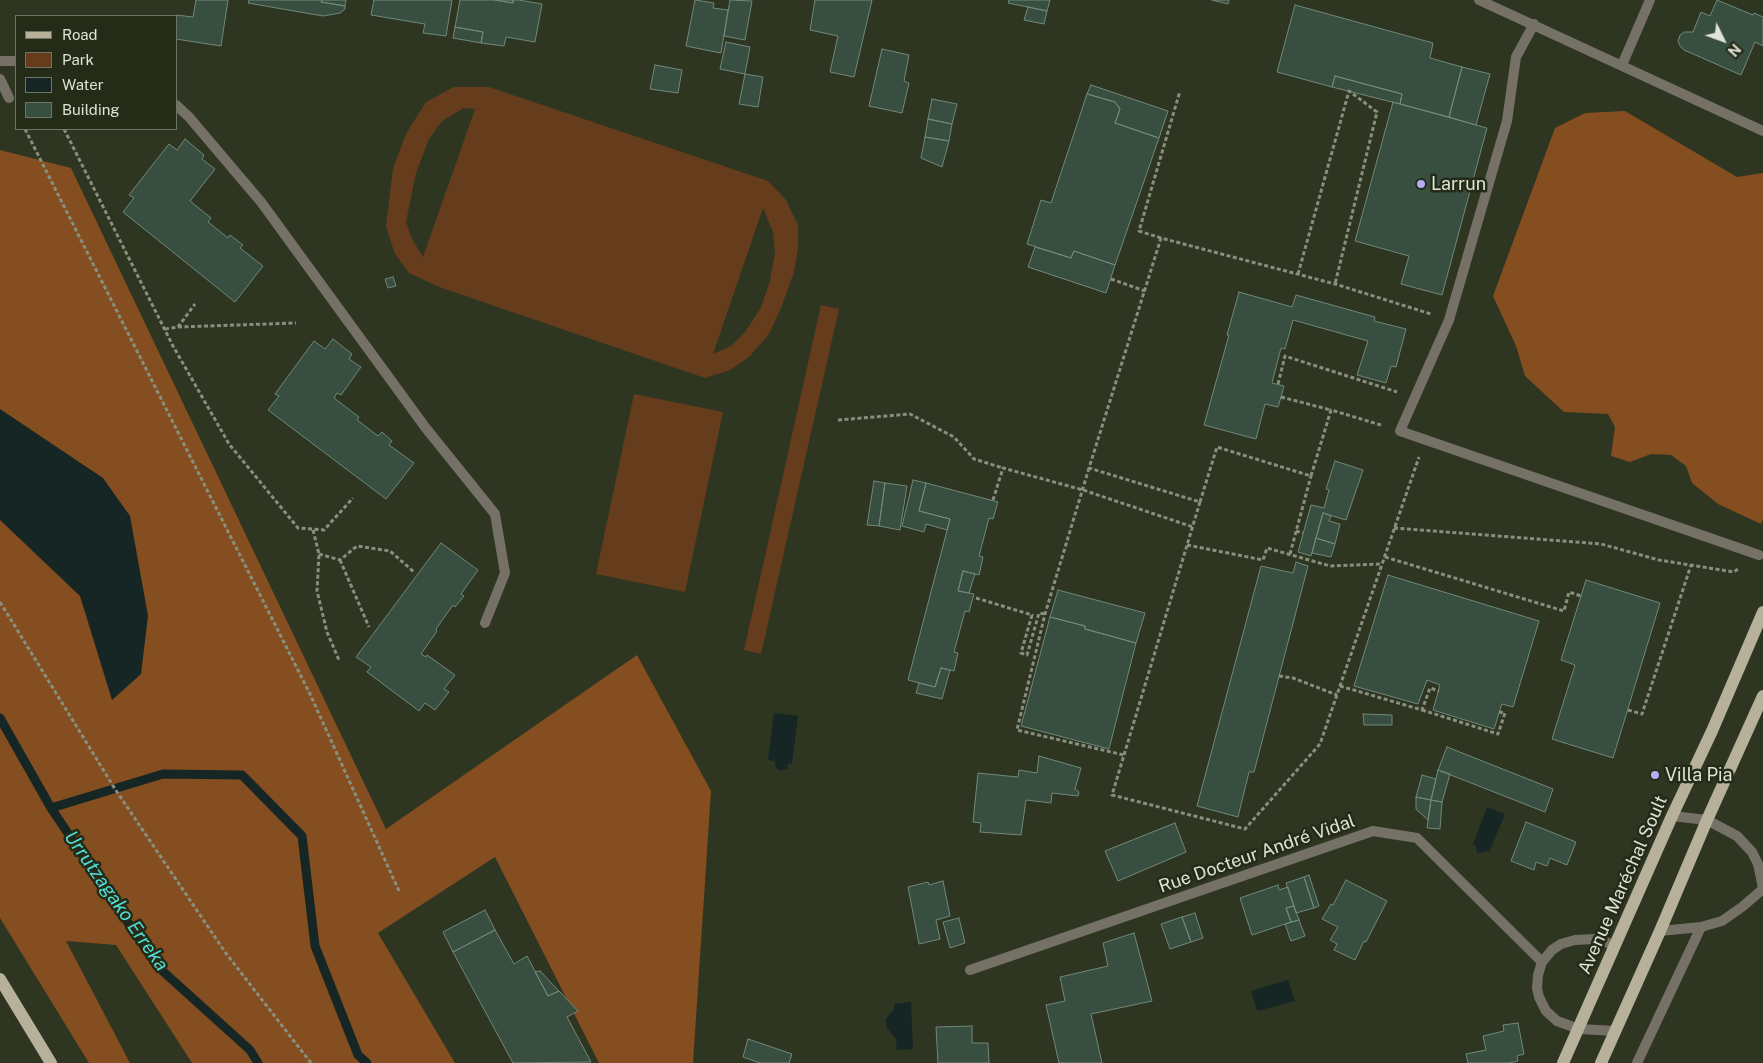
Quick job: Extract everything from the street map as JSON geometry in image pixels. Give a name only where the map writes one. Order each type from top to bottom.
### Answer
[{"type":"main road","name":"Avenue Maréchal Soult","points":[[1563,1063],[1672,816],[1712,731],[1763,612]]},
{"type":"main road","points":[[1601,1063],[1763,696]]},
{"type":"main road","points":[[0,979],[51,1063]]},
{"type":"street","points":[[1479,0],[1763,131]]},
{"type":"street","points":[[1622,65],[1650,0]]},
{"type":"street","points":[[1534,24],[1516,57],[1507,121],[1449,320],[1400,431],[1759,555]]},
{"type":"street","points":[[0,61],[15,61]]},
{"type":"street","points":[[0,79],[9,98]]},
{"type":"street","points":[[178,107],[189,117],[261,202],[425,427],[495,514],[505,573],[485,623]]},
{"type":"street","points":[[1660,931],[1701,927],[1722,921],[1742,907],[1763,888],[1758,864],[1752,852],[1737,836],[1707,820],[1672,816]]},
{"type":"street","name":"Rue Docteur André Vidal","points":[[970,970],[1374,831],[1417,838],[1542,962]]},
{"type":"street","points":[[1637,1063],[1701,927]]},
{"type":"street","points":[[1615,945],[1595,939],[1575,940],[1561,944],[1552,950],[1542,962],[1537,988],[1546,1011],[1557,1021],[1579,1029],[1616,1031]]},
{"type":"path","points":[[1180,91],[1139,231],[1335,284],[1449,320]]},
{"type":"path","points":[[1298,274],[1349,91],[1377,112],[1335,284]]},
{"type":"path","points":[[26,130],[310,694],[399,892]]},
{"type":"path","points":[[64,130],[164,329],[229,444],[298,528],[324,530],[353,498]]},
{"type":"path","points":[[1124,755],[1017,730],[1045,614],[1161,238]]},
{"type":"path","points":[[1111,279],[1145,291]]},
{"type":"path","points":[[178,327],[195,304]]},
{"type":"path","points":[[164,329],[296,323]]},
{"type":"path","points":[[1278,384],[1285,356],[1415,398]]},
{"type":"path","points":[[1281,397],[1332,410],[1400,431]]},
{"type":"path","points":[[1290,554],[1311,476],[1332,410]]},
{"type":"path","points":[[838,420],[910,414],[954,437],[974,458],[1083,490],[1193,527]]},
{"type":"path","points":[[1311,476],[1217,447],[1112,795],[1245,829],[1320,744],[1424,440]]},
{"type":"path","points":[[993,500],[1003,468]]},
{"type":"path","points":[[1089,468],[1200,502]]},
{"type":"path","points":[[1394,528],[1601,544],[1659,560],[1734,572],[1759,555]]},
{"type":"path","points":[[314,530],[319,554],[317,591],[327,632],[339,660]]},
{"type":"path","points":[[1296,531],[1303,533]]},
{"type":"path","points":[[1187,545],[1263,560],[1267,548],[1330,566],[1382,564]]},
{"type":"path","points":[[340,560],[356,546],[390,550],[414,572]]},
{"type":"path","points":[[319,554],[340,560]]},
{"type":"path","points":[[1384,557],[1564,611],[1570,592],[1581,596]]},
{"type":"path","points":[[340,560],[369,627]]},
{"type":"path","points":[[1628,710],[1642,714],[1691,566]]},
{"type":"path","points":[[976,598],[1032,615],[1021,653],[1027,655],[1039,613],[1045,614]]},
{"type":"path","points":[[0,602],[115,789],[225,952],[311,1063]]},
{"type":"path","points":[[1279,676],[1293,678],[1337,695]]},
{"type":"path","points":[[1340,686],[1498,734],[1504,714],[1500,712]]},
{"type":"path","points":[[1422,710],[1430,688],[1439,691]]},
{"type":"green space","points":[[454,87],[489,87],[768,181],[786,200],[798,225],[798,248],[794,272],[769,334],[750,356],[730,370],[705,378],[439,287],[409,273],[395,254],[386,227],[393,168],[406,134],[426,102]],"holes":[[[464,108],[475,109],[423,257],[412,239],[406,222],[416,173],[429,139],[442,121]],[[763,208],[773,232],[775,252],[770,281],[761,307],[746,331],[731,346],[713,354]]]},
{"type":"green space","points":[[821,305],[839,309],[761,654],[744,650]]},
{"type":"green space","points":[[634,394],[723,412],[685,592],[596,574]]},
{"type":"shaded area","points":[[1625,111],[1737,177],[1763,173],[1763,519],[1761,524],[1718,504],[1692,483],[1686,466],[1671,455],[1651,454],[1630,462],[1611,456],[1615,427],[1608,414],[1564,412],[1525,376],[1516,346],[1493,296],[1555,128],[1585,113]]},
{"type":"shaded area","points":[[0,150],[71,168],[386,829],[637,655],[711,791],[693,1063],[599,1063],[495,857],[378,933],[455,1063],[192,1063],[116,945],[66,941],[130,1063],[89,1063],[0,918]]},
{"type":"water","points":[[0,409],[103,478],[130,516],[148,616],[141,674],[112,700],[80,596],[0,520]]},
{"type":"water","points":[[774,713],[798,716],[792,764],[788,763],[788,768],[782,771],[777,769],[775,761],[768,760]]},
{"type":"water","points":[[1487,807],[1505,814],[1489,852],[1478,853],[1476,846],[1473,844]]},
{"type":"water","points":[[1288,980],[1295,1001],[1257,1011],[1251,991]]},
{"type":"water","points":[[911,1002],[913,1049],[897,1050],[896,1039],[887,1028],[886,1019],[894,1009],[894,1004]]},
{"type":"building","points":[[196,0],[228,0],[221,46],[178,39],[178,15],[193,17]]},
{"type":"building","points":[[249,0],[322,0],[321,2],[345,6],[345,9],[340,13],[323,16],[248,3]]},
{"type":"building","points":[[322,0],[346,0],[345,6],[321,2]]},
{"type":"building","points":[[374,0],[452,0],[446,36],[423,33],[425,24],[371,15]]},
{"type":"building","points":[[460,0],[495,0],[513,3],[513,0],[519,0],[542,4],[535,42],[506,37],[504,46],[481,43],[483,32],[455,27]]},
{"type":"building","points":[[495,0],[513,0],[513,3]]},
{"type":"building","points":[[695,0],[714,3],[713,8],[728,10],[721,53],[686,46]]},
{"type":"building","points":[[730,0],[752,1],[745,40],[724,36]]},
{"type":"building","points":[[815,0],[872,0],[854,77],[830,72],[838,36],[810,30]]},
{"type":"building","points":[[1009,0],[1050,0],[1047,11],[1008,3]]},
{"type":"building","points":[[1212,0],[1229,0],[1228,4]]},
{"type":"building","points":[[1717,0],[1753,15],[1754,13],[1763,17],[1763,46],[1755,42],[1741,75],[1684,50],[1678,41],[1680,35],[1684,32],[1693,32],[1701,12],[1710,16]]},
{"type":"building","points":[[1295,5],[1433,43],[1430,58],[1462,67],[1449,117],[1400,104],[1402,94],[1335,76],[1332,87],[1277,72]]},
{"type":"building","points":[[1028,7],[1047,11],[1044,24],[1024,20]]},
{"type":"building","points":[[455,27],[483,32],[481,43],[453,38]]},
{"type":"building","points":[[726,42],[750,47],[745,74],[720,69]]},
{"type":"building","points":[[882,49],[909,55],[904,81],[909,83],[902,113],[869,106]]},
{"type":"building","points":[[655,65],[682,70],[678,93],[650,89]]},
{"type":"building","points":[[1462,67],[1490,74],[1476,125],[1449,117]]},
{"type":"building","points":[[745,74],[763,77],[758,107],[739,104]]},
{"type":"building","points":[[1335,76],[1402,94],[1400,104],[1332,87]]},
{"type":"building","points":[[1091,85],[1168,111],[1159,138],[1115,123],[1120,109],[1115,102],[1087,94]]},
{"type":"building","points":[[1087,94],[1115,102],[1120,109],[1115,123],[1159,138],[1115,265],[1074,251],[1071,258],[1027,244],[1041,200],[1051,203]]},
{"type":"building","points":[[932,99],[957,104],[952,124],[928,119]]},
{"type":"building","name":"Larrun","points":[[1393,102],[1487,128],[1442,295],[1401,284],[1409,256],[1355,241]]},
{"type":"building","points":[[928,119],[952,124],[949,141],[925,137]]},
{"type":"building","points":[[925,137],[949,141],[942,167],[921,158]]},
{"type":"building","points":[[185,139],[204,155],[202,159],[215,169],[190,201],[211,218],[208,222],[228,238],[230,235],[243,245],[240,248],[263,266],[235,302],[123,212],[134,198],[129,195],[169,144],[177,150]]},
{"type":"building","points":[[1035,247],[1071,258],[1074,251],[1115,265],[1106,293],[1028,267]]},
{"type":"building","points":[[393,277],[396,286],[388,288],[385,279]]},
{"type":"building","points":[[1239,292],[1292,307],[1296,295],[1375,317],[1374,321],[1406,329],[1396,367],[1391,366],[1386,383],[1357,375],[1368,341],[1293,320],[1285,349],[1281,348],[1272,383],[1284,386],[1278,407],[1265,404],[1256,439],[1204,425]]},
{"type":"building","points":[[333,339],[352,354],[349,359],[361,367],[341,395],[337,393],[334,398],[359,417],[357,420],[378,436],[382,432],[392,441],[389,445],[414,463],[386,499],[268,410],[279,396],[275,394],[314,341],[325,349]]},
{"type":"building","points":[[1335,461],[1363,470],[1346,520],[1323,513],[1311,556],[1298,552],[1311,505],[1324,508],[1329,490],[1326,489]]},
{"type":"building","points":[[913,480],[926,483],[919,511],[950,519],[947,530],[926,524],[924,532],[902,526]]},
{"type":"building","points":[[874,481],[885,483],[879,526],[867,525]]},
{"type":"building","points":[[885,483],[907,486],[900,530],[879,526]]},
{"type":"building","points":[[926,483],[998,502],[993,519],[989,518],[979,556],[983,557],[979,575],[963,571],[958,591],[974,594],[969,612],[965,611],[954,652],[958,653],[954,671],[941,668],[935,687],[908,680],[950,519],[919,511]]},
{"type":"building","points":[[1323,513],[1331,516],[1329,521],[1340,524],[1335,544],[1316,538]]},
{"type":"building","points":[[1316,538],[1335,544],[1331,557],[1312,553]]},
{"type":"building","points":[[441,543],[478,570],[461,594],[464,596],[455,607],[453,605],[421,654],[426,657],[427,655],[455,675],[444,689],[449,692],[435,710],[425,703],[419,711],[367,672],[371,667],[356,657]]},
{"type":"building","points":[[1296,562],[1308,566],[1254,772],[1249,772],[1238,817],[1197,806],[1261,566],[1293,573]]},
{"type":"building","points":[[963,571],[975,574],[969,593],[958,591]]},
{"type":"building","points":[[1388,575],[1539,621],[1513,707],[1502,704],[1494,729],[1433,710],[1440,685],[1427,680],[1418,704],[1354,686]]},
{"type":"building","points":[[1586,580],[1660,603],[1613,758],[1552,739],[1575,665],[1561,660]]},
{"type":"building","points":[[1058,590],[1145,613],[1136,643],[1085,629],[1085,626],[1050,617]]},
{"type":"building","points":[[1050,617],[1085,626],[1085,629],[1136,643],[1109,749],[1021,726]]},
{"type":"building","points":[[941,668],[950,670],[942,699],[916,693],[919,683],[935,687]]},
{"type":"building","points":[[1363,714],[1392,715],[1392,725],[1364,725]]},
{"type":"building","points":[[1447,747],[1553,789],[1545,812],[1438,770]]},
{"type":"building","points":[[1039,756],[1081,768],[1075,789],[1079,792],[1078,796],[1052,793],[1051,803],[1026,800],[1021,835],[980,832],[981,823],[973,822],[978,773],[1018,777],[1019,770],[1037,773]]},
{"type":"building","points":[[1438,770],[1450,774],[1442,802],[1431,800]]},
{"type":"building","points":[[1422,775],[1436,779],[1431,800],[1416,797]]},
{"type":"building","points":[[1416,797],[1431,800],[1428,820],[1416,809]]},
{"type":"building","points":[[1431,800],[1442,802],[1440,829],[1427,828]]},
{"type":"building","points":[[1526,822],[1576,842],[1567,865],[1550,858],[1547,866],[1536,862],[1534,870],[1511,861]]},
{"type":"building","points":[[1175,823],[1186,852],[1118,881],[1105,851]]},
{"type":"building","points":[[1309,875],[1319,906],[1314,908],[1304,877]]},
{"type":"building","points":[[1304,877],[1314,908],[1296,913],[1286,883]]},
{"type":"building","points":[[1346,880],[1387,901],[1355,960],[1334,950],[1337,944],[1330,940],[1338,927],[1322,919],[1331,904],[1333,905]]},
{"type":"building","points":[[943,881],[950,916],[936,920],[940,939],[919,944],[908,887],[928,882],[929,885]]},
{"type":"building","points":[[1278,885],[1279,890],[1288,887],[1294,906],[1286,908],[1291,922],[1252,935],[1240,898]]},
{"type":"building","points":[[1294,906],[1299,920],[1291,922],[1286,908]]},
{"type":"building","points":[[485,910],[495,930],[453,952],[443,932]]},
{"type":"building","points":[[1195,913],[1203,938],[1191,942],[1182,917]]},
{"type":"building","points":[[1182,917],[1191,942],[1170,949],[1161,924]]},
{"type":"building","points":[[959,918],[965,943],[950,948],[943,922]]},
{"type":"building","points":[[1299,920],[1305,936],[1291,941],[1285,924]]},
{"type":"building","points":[[495,930],[514,964],[527,956],[548,996],[559,991],[578,1011],[567,1017],[591,1062],[513,1063],[453,952]]},
{"type":"building","points":[[1134,933],[1152,1001],[1091,1014],[1102,1063],[1059,1063],[1046,1005],[1065,1001],[1060,977],[1108,966],[1103,943]]},
{"type":"building","points":[[540,971],[559,991],[548,996],[535,972]]},
{"type":"building","points":[[1518,1023],[1524,1054],[1517,1056],[1518,1061],[1509,1063],[1468,1063],[1466,1054],[1486,1050],[1483,1036],[1504,1031],[1503,1025]]},
{"type":"building","points":[[972,1026],[972,1043],[988,1043],[989,1063],[938,1063],[936,1027]]},
{"type":"building","points":[[748,1039],[792,1054],[789,1063],[760,1063],[743,1057]]},
{"type":"waterway","name":"Urrutzagako Erreka","points":[[0,718],[51,808],[157,966],[250,1050],[258,1063]]},
{"type":"waterway","points":[[51,808],[163,774],[242,775],[302,836],[315,946],[358,1055],[367,1063]]},
{"type":"place","name":"Larrun","points":[[1421,184]]},
{"type":"place","name":"Villa Pia","points":[[1655,775]]}]
